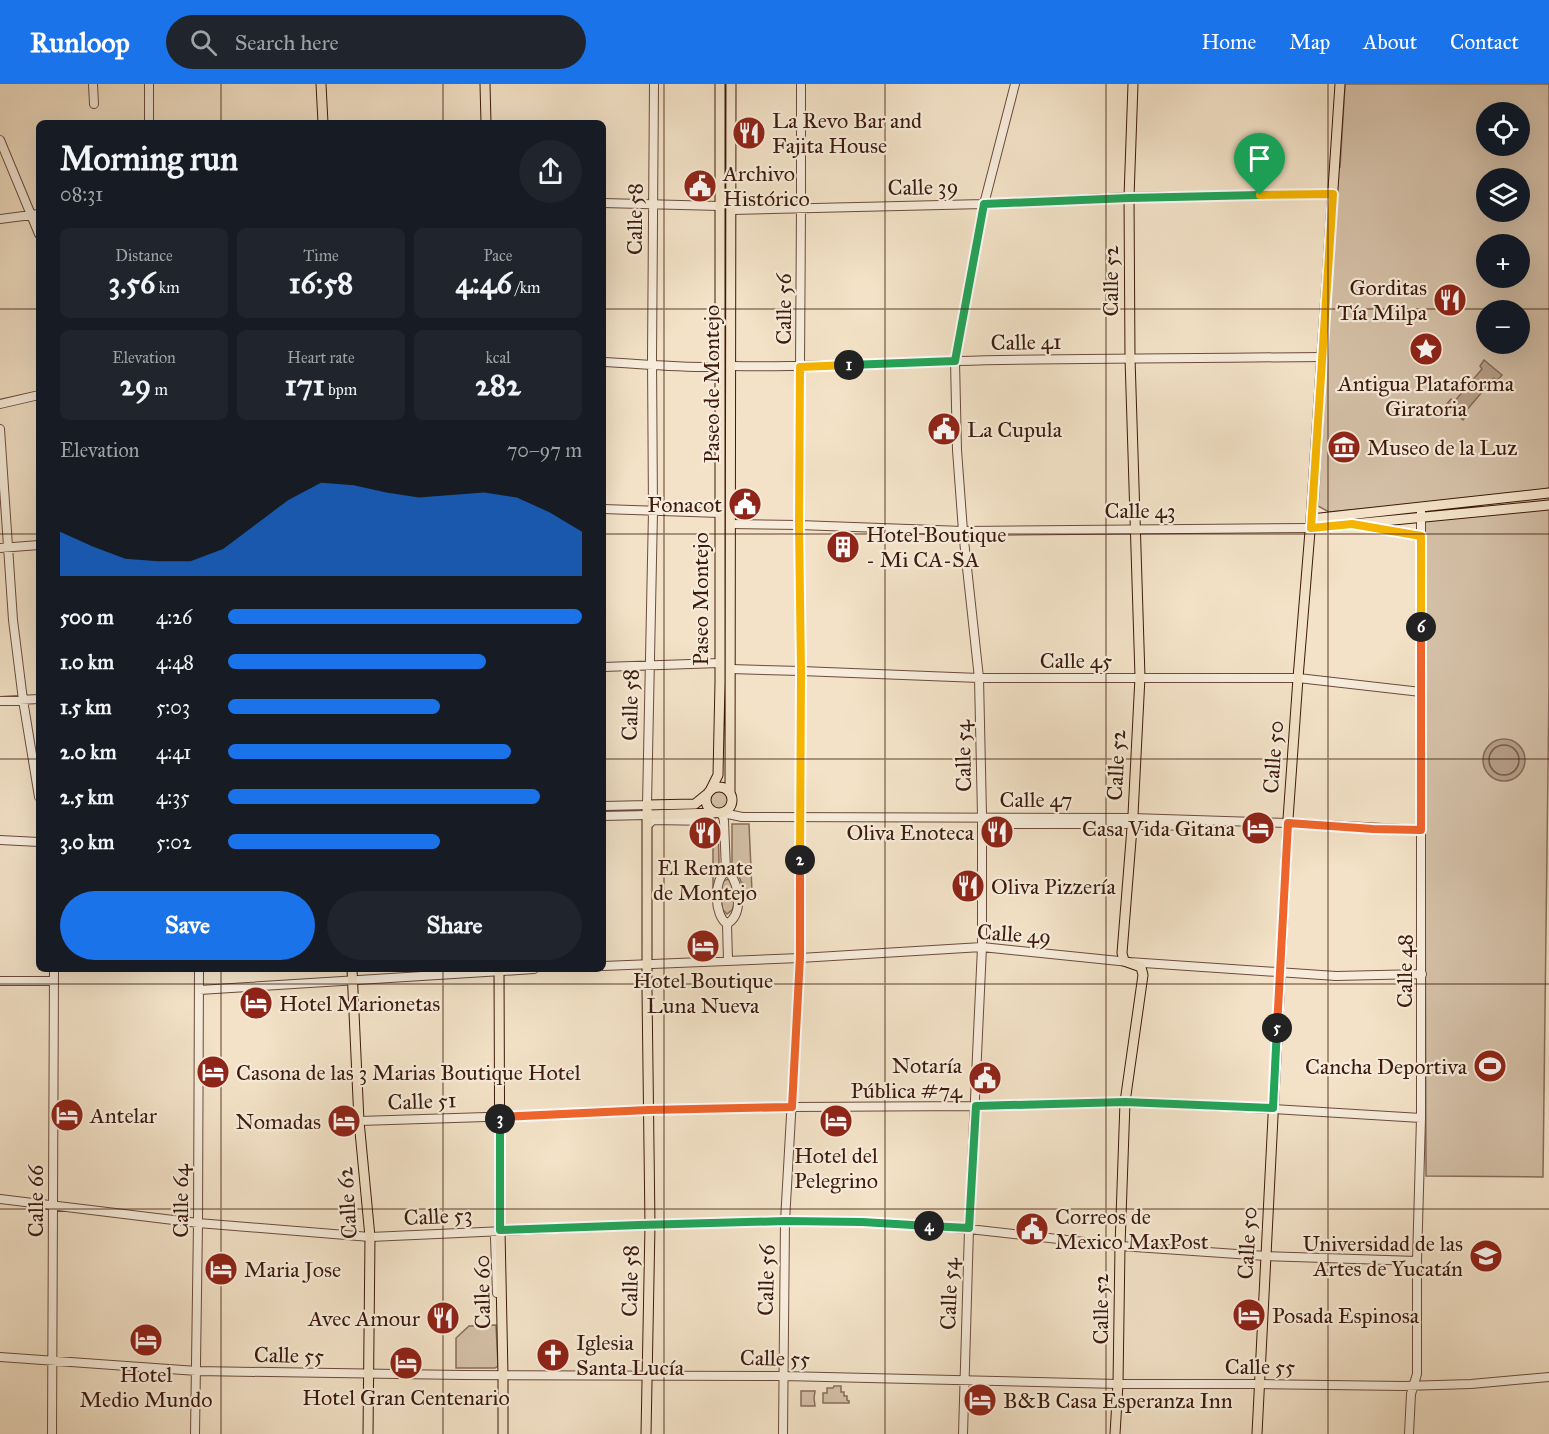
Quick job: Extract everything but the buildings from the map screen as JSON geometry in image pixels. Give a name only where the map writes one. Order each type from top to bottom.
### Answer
[{"type":"main road","points":[[321,84],[323,120]]},
{"type":"main road","points":[[486,84],[486,120]]},
{"type":"main road","name":"Paseo Montejo","points":[[709,792],[718,775],[720,663],[720,84]]},
{"type":"main road","name":"Paseo de Montejo","points":[[730,792],[731,84]]},
{"type":"main road","name":"Calle 52","points":[[1115,1434],[1119,1384],[1120,1246],[1125,1102],[1143,975],[1140,967],[1123,959],[1122,954],[1133,820],[1140,677],[1130,358],[1129,198],[1133,84]]},
{"type":"main road","name":"Calle 50","points":[[1257,1434],[1289,823],[1340,84]]},
{"type":"main road","name":"Calle 43","points":[[1311,524],[1352,524],[1549,493]]},
{"type":"main road","name":"Calle 43","points":[[1311,524],[1421,512],[1549,505]]},
{"type":"main road","points":[[1352,524],[1421,536]]},
{"type":"main road","points":[[720,786],[730,792],[732,803],[729,809],[717,815],[707,806],[709,792],[720,786]]},
{"type":"main road","name":"Calle 47","points":[[645,814],[695,804],[709,792]]},
{"type":"main road","name":"Calle 47","points":[[645,814],[717,815]]},
{"type":"main road","name":"Calle 58","points":[[645,814],[650,1225],[646,1434]]},
{"type":"main road","name":"Calle 62","points":[[352,972],[359,1121],[370,1237],[375,1374],[368,1434]]},
{"type":"main road","name":"Calle 60","points":[[499,973],[500,1230],[506,1375],[503,1434]]},
{"type":"street","points":[[93,84],[94,104]]},
{"type":"street","points":[[149,84],[149,120]]},
{"type":"street","name":"Calle 58","points":[[645,814],[653,511],[654,84]]},
{"type":"street","name":"Calle 56","points":[[783,1434],[785,1221],[800,957],[801,84]]},
{"type":"street","name":"Calle 54","points":[[963,1434],[969,1228],[982,947],[979,678],[963,531],[957,450],[955,361],[984,204],[1015,84]]},
{"type":"street","points":[[0,140],[35,215],[0,219]]},
{"type":"street","name":"Calle 39","points":[[731,210],[1333,194]]},
{"type":"street","points":[[606,202],[720,206]]},
{"type":"street","name":"Calle 41","points":[[731,366],[800,367],[955,361],[1322,357]]},
{"type":"street","points":[[606,362],[720,367]]},
{"type":"street","points":[[0,404],[36,396]]},
{"type":"street","points":[[0,429],[4,548],[23,700],[36,780]]},
{"type":"street","points":[[606,509],[720,513]]},
{"type":"street","name":"Calle 48","points":[[1409,1434],[1411,1394],[1417,1374],[1421,1118],[1421,512]]},
{"type":"street","name":"Calle 43","points":[[730,524],[963,531],[1134,530],[1311,524]]},
{"type":"street","points":[[4,548],[36,545]]},
{"type":"street","points":[[606,667],[720,663]]},
{"type":"street","name":"Calle 45","points":[[730,669],[979,678],[1298,678],[1421,692]]},
{"type":"street","points":[[0,701],[36,699]]},
{"type":"street","name":"Calle 47","points":[[606,805],[622,806],[645,814]]},
{"type":"street","points":[[606,806],[645,814]]},
{"type":"street","points":[[622,806],[622,816]]},
{"type":"street","points":[[606,821],[639,820],[645,814]]},
{"type":"street","name":"Calle 47","points":[[606,816],[645,814]]},
{"type":"street","points":[[717,815],[724,821],[726,871]]},
{"type":"street","name":"Calle 47","points":[[717,815],[800,818],[980,818],[1289,823],[1421,830]]},
{"type":"street","points":[[810,818],[980,818]]},
{"type":"street","points":[[990,824],[1133,820]]},
{"type":"street","points":[[1289,823],[1352,832],[1412,829]]},
{"type":"street","points":[[0,840],[36,842]]},
{"type":"street","points":[[726,871],[735,881],[738,899],[734,918],[727,924]]},
{"type":"street","points":[[726,871],[721,875],[718,902],[721,917],[727,924],[728,961]]},
{"type":"street","name":"Calle 49","points":[[606,966],[982,947],[1129,962],[1336,976],[1422,974]]},
{"type":"street","name":"Calle 66","points":[[52,1434],[54,972]]},
{"type":"street","name":"Calle 64","points":[[195,1434],[199,972]]},
{"type":"street","points":[[199,990],[499,973]]},
{"type":"street","points":[[0,981],[54,981]]},
{"type":"street","name":"Calle 51","points":[[359,1121],[648,1110],[1125,1102],[1273,1108],[1421,1118]]},
{"type":"street","name":"Calle 53","points":[[0,1199],[198,1224],[370,1237],[650,1225],[785,1221],[862,1222],[969,1228],[1120,1246],[1266,1256],[1417,1261]]},
{"type":"street","points":[[375,1374],[498,1371],[500,1366],[500,1230]]},
{"type":"street","name":"Calle 55","points":[[0,1357],[196,1371],[783,1376],[1119,1384],[1413,1386],[1472,1384],[1549,1377]]},
{"type":"street","points":[[375,1374],[498,1378],[500,1380],[503,1434]]},
{"type":"shaded area","points":[[1345,84],[1549,84],[1549,685],[1543,1177],[1426,1176],[1424,503],[1329,512],[1318,506],[1338,167],[1340,167]]},
{"type":"shaded area","points":[[715,791],[723,791],[728,796],[726,807],[715,809],[710,804],[710,796]]},
{"type":"shaded area","points":[[713,824],[718,824],[719,862],[713,898]]},
{"type":"shaded area","points":[[732,824],[749,824],[752,892],[745,892],[743,883],[732,866]]},
{"type":"shaded area","points":[[728,879],[734,888],[734,897],[733,909],[727,914],[722,909],[721,888],[723,881]]},
{"type":"shaded area","points":[[496,1325],[498,1366],[495,1368],[456,1368],[456,1338],[469,1326]]},
{"type":"shaded area","points":[[841,1386],[841,1392],[847,1396],[849,1403],[823,1403],[823,1393],[827,1393],[827,1388]]},
{"type":"shaded area","points":[[801,1391],[815,1391],[815,1406],[801,1406]]},
{"type":"water","points":[[1484,360],[1502,375],[1497,381],[1494,378],[1465,412],[1467,415],[1463,420],[1446,405],[1451,399],[1454,402],[1482,369],[1480,366]]},
{"type":"water","points":[[1504,739],[1512,740],[1519,745],[1524,752],[1524,768],[1519,775],[1512,780],[1504,781],[1496,780],[1489,775],[1484,768],[1483,760],[1484,752],[1489,745],[1496,740]]},
{"type":"place","name":"La Revo Bar and Fajita House","points":[[749,133]]},
{"type":"place","name":"Archivo Histórico","points":[[700,186]]},
{"type":"place","name":"Gorditas Tía Milpa","points":[[1450,300]]},
{"type":"place","name":"Antigua Plataforma Giratoria","points":[[1426,349]]},
{"type":"place","name":"La Cupula","points":[[944,429]]},
{"type":"place","name":"Museo de la Luz","points":[[1344,447]]},
{"type":"place","name":"Fonacot","points":[[745,504]]},
{"type":"place","name":"Hotel Boutique - Mi CA-SA","points":[[843,547]]},
{"type":"place","name":"Casa Vida Gitana","points":[[1258,828]]},
{"type":"place","name":"Oliva Enoteca","points":[[997,832]]},
{"type":"place","name":"El Remate de Montejo","points":[[705,833]]},
{"type":"place","name":"Oliva Pizzería","points":[[968,886]]},
{"type":"place","name":"Hotel Boutique Luna Nueva","points":[[703,946]]},
{"type":"place","name":"Hotel Marionetas","points":[[256,1003]]},
{"type":"place","name":"Cancha Deportiva","points":[[1490,1066]]},
{"type":"place","name":"Casona de las 3 Marias Boutique Hotel","points":[[213,1072]]},
{"type":"place","name":"Notaría Pública #74","points":[[985,1078]]},
{"type":"place","name":"Antelar","points":[[67,1115]]},
{"type":"place","name":"Nomadas","points":[[344,1121]]},
{"type":"place","name":"Hotel del Pelegrino","points":[[836,1121]]},
{"type":"place","name":"Correos de Mexico MaxPost","points":[[1032,1229]]},
{"type":"place","name":"Universidad de las Artes de Yucatán","points":[[1486,1256]]},
{"type":"place","name":"Maria Jose","points":[[221,1269]]},
{"type":"place","name":"Posada Espinosa","points":[[1249,1315]]},
{"type":"place","name":"Avec Amour","points":[[443,1318]]},
{"type":"place","name":"Hotel Medio Mundo","points":[[146,1340]]},
{"type":"place","name":"Iglesia Santa Lucía","points":[[553,1355]]},
{"type":"place","name":"Hotel Gran Centenario","points":[[406,1363]]},
{"type":"place","name":"B&B Casa Esperanza Inn","points":[[980,1400]]},
{"type":"route","points":[[1333,194],[1311,528],[1352,524],[1421,536],[1421,830],[1288,823],[1273,1108],[1125,1102],[976,1106],[969,1228],[862,1222],[785,1221],[500,1230],[500,1117],[648,1110],[792,1107],[800,957],[800,367],[955,361],[984,204],[1260,195],[1333,194]]}]
